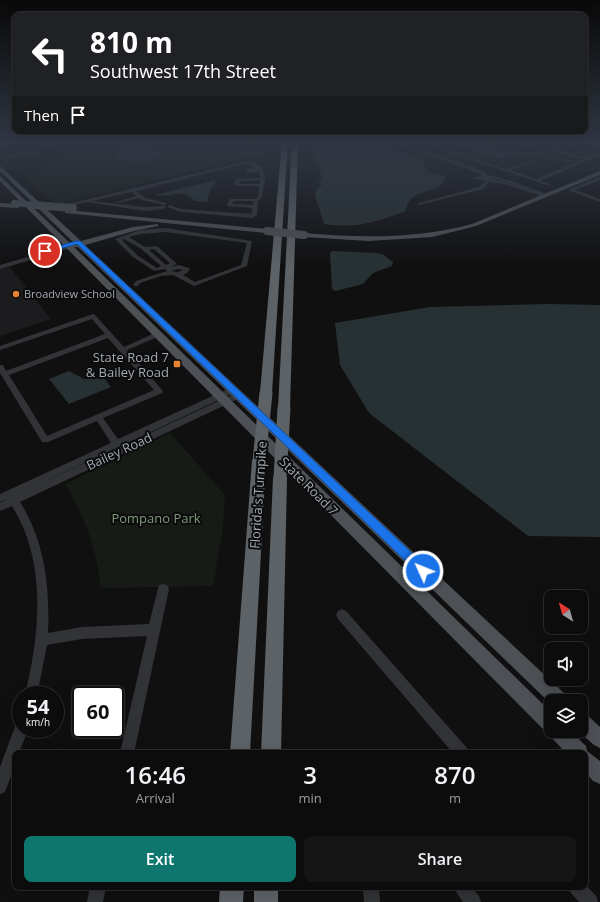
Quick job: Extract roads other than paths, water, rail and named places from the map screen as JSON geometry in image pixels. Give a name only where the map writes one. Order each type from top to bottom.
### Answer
[{"type":"highway","name":"Florida's Turnpike","points":[[240,750],[259,461],[266,393],[282,183]]},
{"type":"highway","name":"Florida's Turnpike","points":[[271,750],[280,478],[293,183]]},
{"type":"highway","points":[[231,902],[232,890]]},
{"type":"highway","points":[[266,890],[266,902]]},
{"type":"main road","name":"State Road 7","points":[[7,183],[11,190],[158,335],[229,396],[552,694]]},
{"type":"main road","name":"State Road 7","points":[[14,183],[32,198],[138,299],[229,396],[544,718]]},
{"type":"main road","points":[[70,210],[105,215],[376,241],[431,236],[474,225],[569,183]]},
{"type":"main road","points":[[542,195],[573,183]]},
{"type":"main road","points":[[11,190],[25,197],[32,198]]},
{"type":"main road","points":[[0,202],[16,205]]},
{"type":"main road","points":[[0,205],[16,205],[158,217],[268,230]]},
{"type":"main road","points":[[79,243],[117,227],[117,222],[105,215]]},
{"type":"main road","points":[[68,246],[146,226],[187,223]]},
{"type":"main road","points":[[69,233],[89,235],[108,232]]},
{"type":"main road","points":[[100,277],[116,287],[127,288]]},
{"type":"main road","points":[[115,293],[128,294],[138,299]]},
{"type":"main road","points":[[588,728],[600,739]]},
{"type":"main road","points":[[564,738],[576,750]]},
{"type":"main road","points":[[588,762],[600,774]]},
{"type":"street","points":[[45,211],[162,183]]},
{"type":"street","points":[[134,190],[134,192],[144,199],[181,210],[247,216],[254,215],[257,200],[260,198],[262,183]]},
{"type":"street","points":[[421,204],[480,188],[484,186],[485,183]]},
{"type":"street","points":[[505,183],[542,195]]},
{"type":"street","points":[[543,183],[549,185]]},
{"type":"street","points":[[588,183],[572,191],[600,201]]},
{"type":"street","points":[[118,202],[140,196]]},
{"type":"street","points":[[255,207],[229,205],[232,200],[257,200]]},
{"type":"street","points":[[84,201],[145,209],[167,206]]},
{"type":"street","points":[[158,217],[157,212],[167,206]]},
{"type":"street","points":[[165,230],[250,242],[244,266],[194,284],[180,274],[185,272],[187,269],[179,266],[156,270],[135,256],[118,239],[124,237],[140,232],[165,230]]},
{"type":"street","points":[[124,237],[144,249],[168,269],[170,275],[162,276],[127,288]]},
{"type":"street","points":[[0,264],[68,246]]},
{"type":"street","points":[[144,249],[155,247],[174,264],[168,269]]},
{"type":"street","points":[[0,267],[36,255]]},
{"type":"street","points":[[0,348],[93,316],[159,391],[45,440],[2,371],[109,335]]},
{"type":"street","points":[[122,350],[158,335]]},
{"type":"street","name":"Bailey Road","points":[[70,470],[117,444],[229,396]]},
{"type":"street","name":"Bailey Road","points":[[0,507],[12,497],[229,396]]},
{"type":"street","points":[[98,417],[117,444]]},
{"type":"street","points":[[12,497],[30,530],[38,559],[43,596],[43,640],[33,686]]},
{"type":"street","name":"Bailey Road","points":[[0,498],[12,497]]},
{"type":"street","points":[[128,750],[163,589]]},
{"type":"street","points":[[342,615],[459,750]]},
{"type":"street","points":[[43,640],[82,633],[153,630]]},
{"type":"street","points":[[13,750],[18,738]]},
{"type":"street","points":[[0,787],[12,754]]},
{"type":"street","points":[[95,902],[97,890]]},
{"type":"street","points":[[371,890],[372,902]]},
{"type":"street","points":[[463,890],[473,902]]},
{"type":"street","points":[[580,890],[590,902]]},
{"type":"place","name":"Broadview School","points":[[16,294]]},
{"type":"place","name":"State Road 7 & Bailey Road","points":[[177,364]]},
{"type":"park label","name":"Pompano Park","points":[[156,518]]}]
